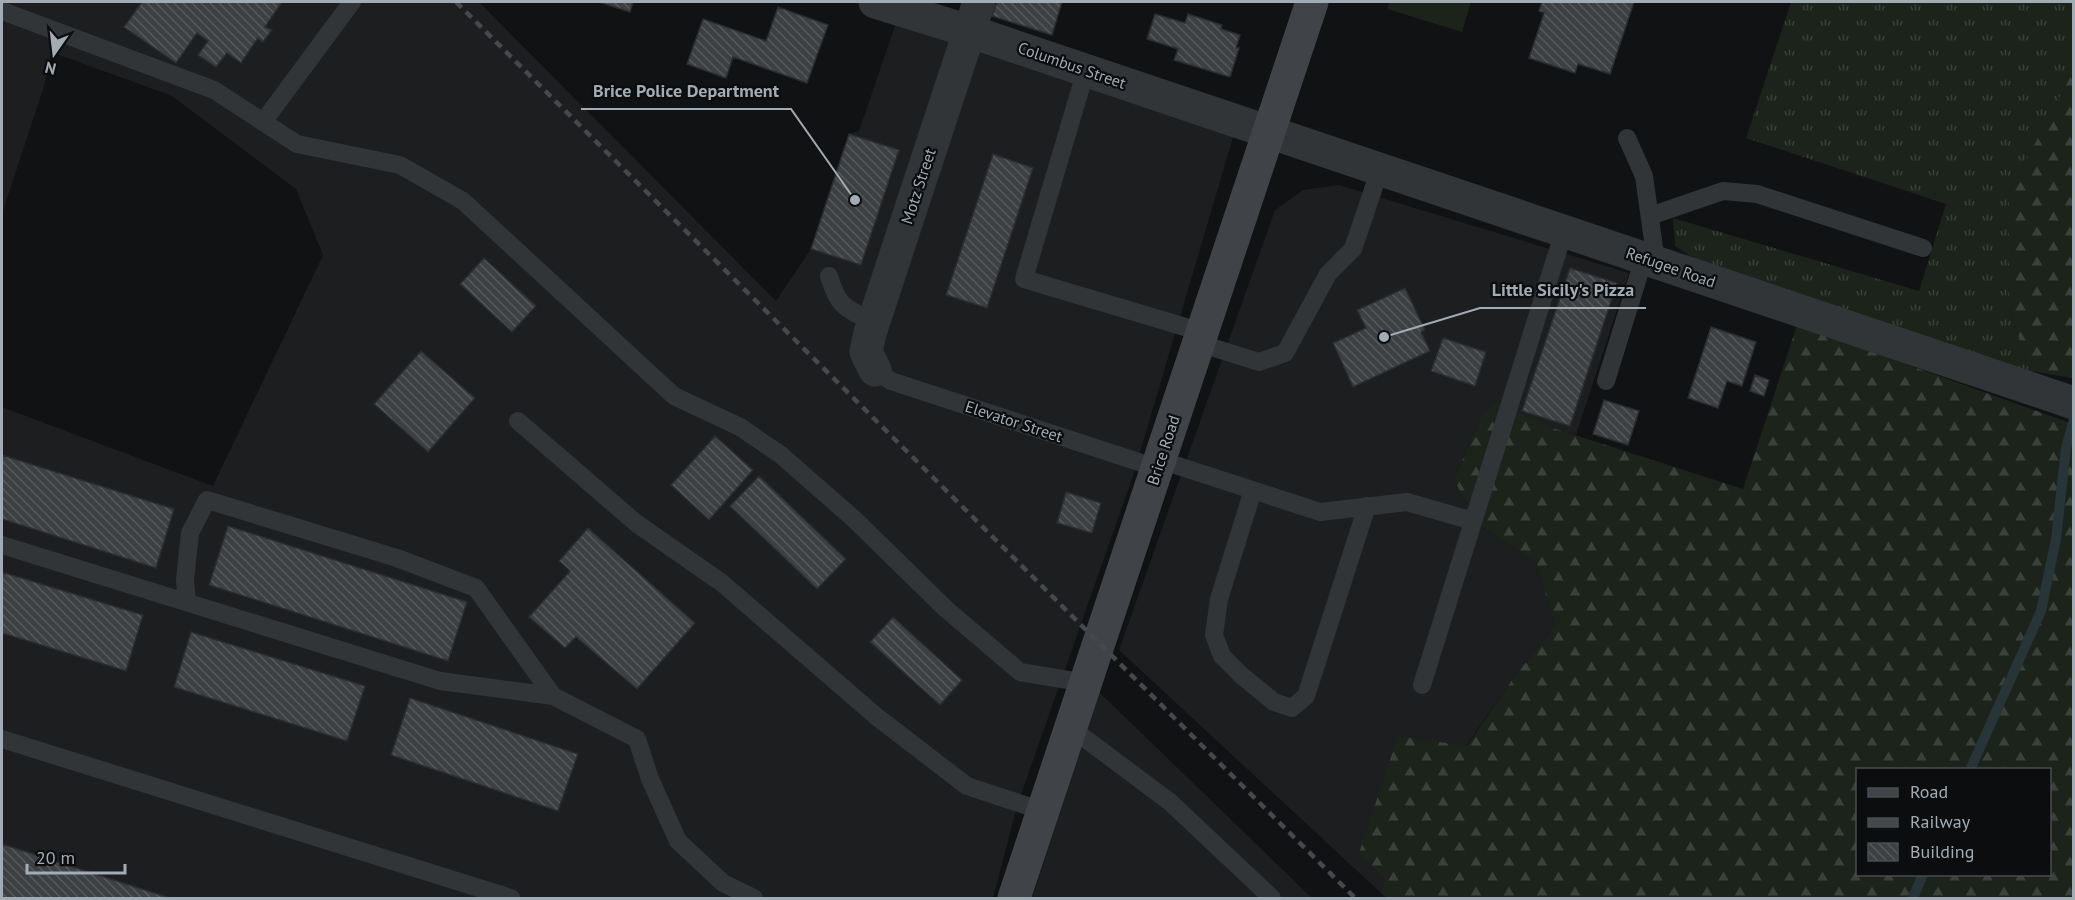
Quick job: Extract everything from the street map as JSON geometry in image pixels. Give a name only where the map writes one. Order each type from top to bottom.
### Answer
[{"type":"main road","name":"Brice Road","points":[[1014,898],[1312,2]]},
{"type":"street","name":"Columbus Street","points":[[875,2],[974,16],[1086,70],[1269,132]]},
{"type":"street","name":"Motz Street","points":[[874,370],[866,352],[873,322],[974,16]]},
{"type":"street","name":"Refugee Road","points":[[1269,132],[2073,402]]},
{"type":"lane","points":[[262,122],[352,2]]},
{"type":"lane","points":[[2,11],[214,90],[297,144],[400,165],[463,201],[674,396],[740,427],[781,455],[854,519],[946,609],[1020,672],[1086,683]]},
{"type":"lane","points":[[1086,70],[1024,279],[1200,337],[1259,362],[1285,353],[1328,274],[1353,249],[1380,169]]},
{"type":"lane","points":[[1606,381],[1650,260],[1650,216],[1644,176],[1627,138]]},
{"type":"lane","points":[[1650,216],[1723,191],[1757,194],[1923,248]]},
{"type":"lane","points":[[1422,685],[1564,231]]},
{"type":"lane","points":[[829,276],[835,296],[846,309],[873,322]]},
{"type":"lane","name":"Elevator Street","points":[[874,370],[891,381],[1320,512],[1407,502],[1473,521]]},
{"type":"lane","points":[[518,421],[636,523],[722,583],[877,717],[967,786],[1043,811]]},
{"type":"lane","points":[[1253,490],[1219,599],[1214,635],[1222,656],[1241,675],[1274,702],[1292,708],[1306,696],[1367,506]]},
{"type":"lane","points":[[188,602],[185,580],[190,533],[207,500],[397,558],[476,588],[553,696]]},
{"type":"lane","points":[[2,545],[441,681],[553,696],[637,739],[650,778],[678,841],[723,883],[754,898]]},
{"type":"lane","points":[[1071,728],[1170,802],[1272,898]]},
{"type":"lane","points":[[2,739],[511,898]]},
{"type":"shaded area","points":[[2,2],[479,2],[776,301],[811,249],[849,134],[859,131],[896,23],[883,23],[892,2],[1242,107],[1133,476],[1018,803],[993,898],[2,898],[2,407],[213,486],[323,255],[296,189],[172,96],[51,52],[44,86],[2,214]]},
{"type":"shaded area","points":[[1339,185],[1629,273],[1576,435],[1550,427],[1480,418],[1454,480],[1479,525],[1536,563],[1555,625],[1512,680],[1466,746],[1386,878],[1381,893],[1119,650],[1275,210],[1303,190]]},
{"type":"shaded area","points":[[1099,692],[1312,898],[1032,898]]},
{"type":"green space","points":[[1390,2],[1471,2],[1462,32],[1387,9]]},
{"type":"green space","points":[[1791,2],[2073,2],[2073,72],[2009,192],[2009,308],[2031,371],[1707,267],[1675,246],[1673,218],[1919,291],[1946,204],[1746,138]]},
{"type":"green space","points":[[2073,72],[2073,378],[2031,371],[2009,308],[2009,192]]},
{"type":"green space","points":[[1797,325],[2073,424],[2073,898],[1387,898],[1381,893],[1385,878],[1359,853],[1398,736],[1467,746],[1512,680],[1555,625],[1536,563],[1479,525],[1454,480],[1480,418],[1497,402],[1550,427],[1743,489]]},
{"type":"building","points":[[142,2],[282,2],[265,27],[272,30],[263,42],[258,38],[241,63],[227,53],[216,67],[198,55],[208,41],[197,33],[176,63],[124,27]]},
{"type":"building","points":[[599,2],[633,2],[630,12]]},
{"type":"building","points":[[997,2],[1062,2],[1052,35],[992,16]]},
{"type":"building","points":[[1542,2],[1634,2],[1610,74],[1578,64],[1575,73],[1529,58],[1544,13],[1539,11]]},
{"type":"building","points":[[778,7],[828,25],[807,83],[733,57],[726,78],[687,64],[703,19],[766,41]]},
{"type":"building","points":[[1155,14],[1185,23],[1188,14],[1222,25],[1221,29],[1240,35],[1236,48],[1239,48],[1230,77],[1174,60],[1178,49],[1147,39]]},
{"type":"building","points":[[849,134],[899,150],[861,265],[811,249]]},
{"type":"building","points":[[993,154],[1033,168],[987,308],[946,295]]},
{"type":"building","points":[[484,258],[536,306],[512,332],[460,284]]},
{"type":"building","points":[[1570,268],[1617,283],[1570,426],[1522,411]]},
{"type":"building","points":[[1405,288],[1425,330],[1421,332],[1430,351],[1353,387],[1333,343],[1366,328],[1357,310]]},
{"type":"building","points":[[1711,327],[1756,342],[1742,386],[1727,381],[1718,408],[1688,398]]},
{"type":"building","points":[[1443,338],[1486,352],[1475,386],[1431,371]]},
{"type":"building","points":[[421,351],[475,398],[428,452],[374,404]]},
{"type":"building","points":[[1755,375],[1769,380],[1764,396],[1750,391]]},
{"type":"building","points":[[1604,400],[1639,411],[1628,445],[1593,434]]},
{"type":"building","points":[[715,436],[753,470],[709,520],[671,485]]},
{"type":"building","points":[[2,455],[174,509],[156,568],[2,519]]},
{"type":"building","points":[[759,476],[846,559],[817,589],[730,506]]},
{"type":"building","points":[[1066,492],[1101,503],[1092,533],[1057,523]]},
{"type":"building","points":[[228,526],[467,602],[448,661],[209,585]]},
{"type":"building","points":[[588,528],[695,623],[637,689],[576,637],[565,648],[529,617],[570,571],[559,561]]},
{"type":"building","points":[[2,572],[143,615],[126,671],[2,633]]},
{"type":"building","points":[[893,617],[962,680],[940,705],[870,642]]},
{"type":"building","points":[[191,632],[365,686],[347,741],[174,687]]},
{"type":"building","points":[[410,698],[578,754],[558,811],[391,755]]},
{"type":"building","points":[[2,844],[170,898],[2,898]]},
{"type":"waterway","points":[[1971,768],[2041,611],[2056,539],[2066,448],[2074,419]]},
{"type":"waterway","points":[[1913,898],[1922,876]]},
{"type":"railway","points":[[456,2],[1355,898]]},
{"type":"place","name":"Brice Police Department","points":[[855,200]]},
{"type":"place","name":"Little Sicily's Pizza","points":[[1384,337]]}]
